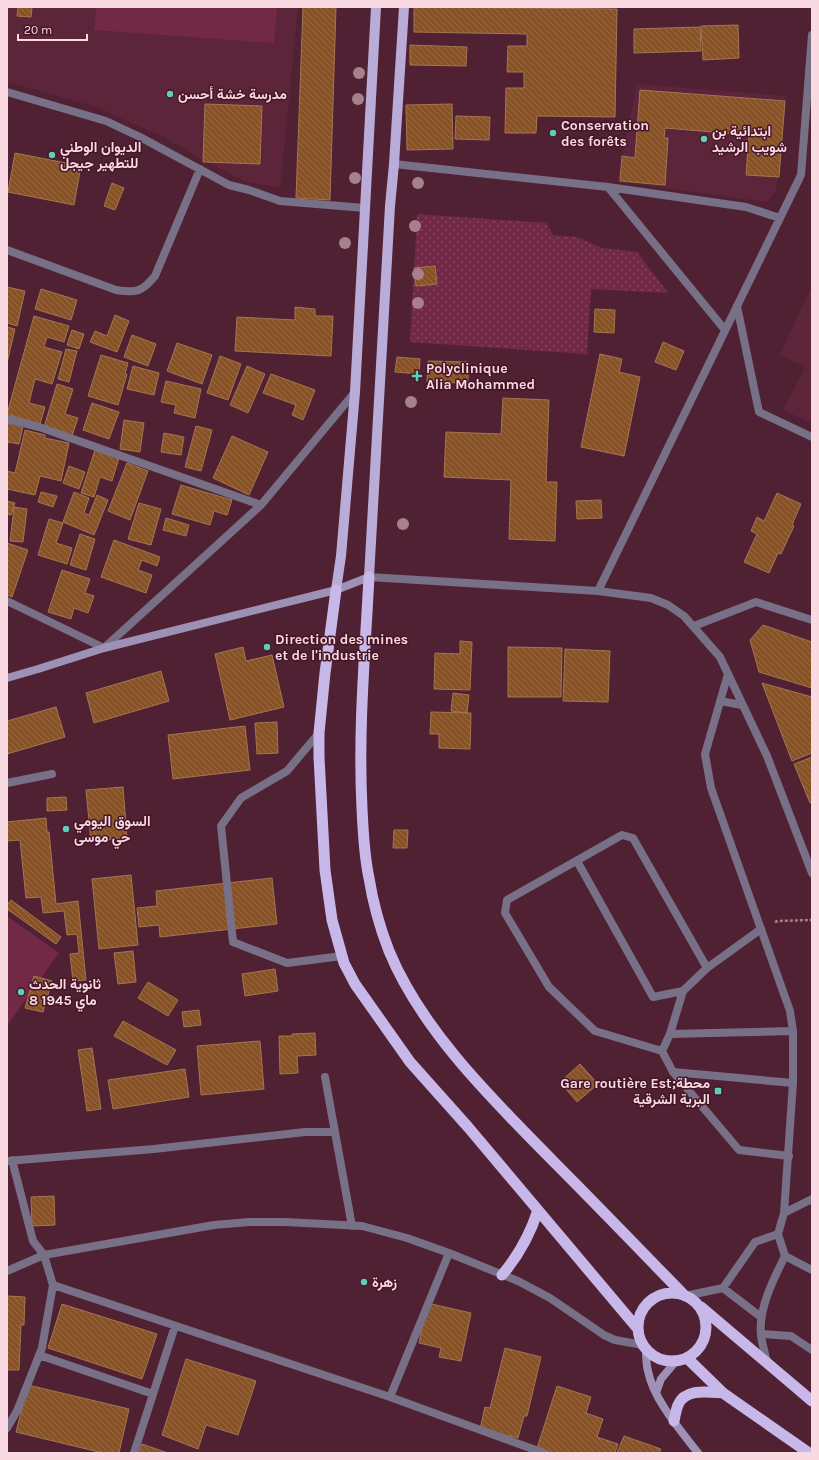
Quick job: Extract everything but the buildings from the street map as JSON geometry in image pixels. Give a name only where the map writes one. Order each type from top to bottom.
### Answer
[{"type":"highway","points":[[369,577],[360,761],[364,846],[369,879],[389,951],[420,1009],[460,1062],[498,1105],[685,1296]]},
{"type":"highway","points":[[336,590],[325,673],[319,733],[319,757],[325,870],[332,920],[344,962],[356,984],[410,1062],[468,1127],[638,1329]]},
{"type":"highway","points":[[502,1274],[512,1263],[524,1245],[534,1224],[538,1210]]},
{"type":"highway","points":[[695,1302],[702,1311],[706,1321],[706,1332],[696,1351],[682,1359],[665,1361],[655,1356],[645,1347],[639,1337],[638,1329],[642,1310],[649,1302],[657,1297],[676,1293],[695,1302],[812,1401]]},
{"type":"highway","points":[[682,1359],[723,1393],[809,1453]]},
{"type":"highway","points":[[674,1421],[678,1405],[682,1399],[688,1395],[695,1392],[705,1391],[723,1393]]},
{"type":"main road","points":[[336,590],[341,556],[355,392],[376,7]]},
{"type":"main road","points":[[7,678],[104,648],[336,590],[369,577],[390,214],[404,7]]},
{"type":"main road","points":[[645,1347],[648,1372],[656,1393],[674,1421],[698,1453]]},
{"type":"main road","points":[[656,1393],[661,1379],[682,1359]]},
{"type":"street","points":[[598,591],[801,175],[812,35]]},
{"type":"street","points":[[7,92],[106,121],[140,137],[229,185],[249,190],[280,201],[365,208]]},
{"type":"street","points":[[394,164],[608,187],[746,207],[780,218]]},
{"type":"street","points":[[7,250],[116,290],[128,292],[139,291],[146,287],[155,276],[200,169]]},
{"type":"street","points":[[608,187],[725,330]]},
{"type":"street","points":[[737,306],[759,412],[812,437]]},
{"type":"street","points":[[7,601],[104,648],[261,505],[355,392]]},
{"type":"street","points":[[7,419],[39,427],[261,505]]},
{"type":"street","points":[[369,577],[598,591],[651,598],[668,605],[684,616],[720,657],[767,756],[812,873]]},
{"type":"street","points":[[694,626],[756,602],[812,620]]},
{"type":"street","points":[[728,674],[705,754],[711,788],[790,1011],[793,1031],[793,1083],[789,1156],[784,1213],[778,1234],[785,1256],[774,1278],[761,1317],[761,1334],[767,1362]]},
{"type":"street","points":[[720,701],[742,705]]},
{"type":"street","points":[[319,733],[288,771],[240,798],[221,826],[232,942],[288,962],[342,956]]},
{"type":"street","points":[[7,783],[52,774]]},
{"type":"street","points":[[707,968],[633,838],[622,835],[507,900],[505,913],[548,987],[596,1031],[662,1051],[673,1072],[739,1150],[789,1156]]},
{"type":"street","points":[[577,861],[653,997],[683,991]]},
{"type":"street","points":[[662,1051],[670,1034],[683,991],[707,968],[761,929]]},
{"type":"street","points":[[670,1034],[793,1031]]},
{"type":"street","points":[[673,1072],[793,1083]]},
{"type":"street","points":[[325,1077],[352,1226]]},
{"type":"street","points":[[7,1428],[18,1410],[42,1348],[53,1284],[44,1255],[33,1242],[9,1161],[154,1149],[305,1132],[335,1132]]},
{"type":"street","points":[[784,1213],[812,1200]]},
{"type":"street","points":[[7,1271],[44,1255],[221,1224],[285,1222],[362,1226],[407,1238],[502,1274],[529,1286],[550,1298],[604,1335],[615,1340],[645,1347]]},
{"type":"street","points":[[685,1296],[723,1288],[755,1242],[778,1234]]},
{"type":"street","points":[[390,1397],[449,1253]]},
{"type":"street","points":[[785,1256],[812,1270]]},
{"type":"street","points":[[53,1284],[390,1397],[544,1453]]},
{"type":"street","points":[[723,1288],[761,1317]]},
{"type":"street","points":[[134,1453],[175,1326]]},
{"type":"street","points":[[761,1334],[791,1336],[812,1350]]},
{"type":"street","points":[[39,1355],[153,1394]]},
{"type":"path","points":[[778,921],[812,920]]},
{"type":"shaded area","name":"مدرسة خشة أحسن","points":[[7,7],[298,7],[280,188],[244,181],[203,160],[162,136],[93,106],[7,82]]},
{"type":"shaded area","points":[[96,7],[277,7],[274,43],[94,30]]},
{"type":"shaded area","name":"ابتدائية بن شويب الرشيد","points":[[637,84],[787,96],[776,191],[766,202],[617,181]]},
{"type":"shaded area","points":[[417,214],[546,223],[553,235],[577,237],[602,248],[637,252],[668,293],[591,289],[587,354],[410,342]]},
{"type":"shaded area","points":[[812,285],[812,423],[783,410],[805,367],[780,355]]},
{"type":"shaded area","name":"ثانوية الحدث 8 ماي 1945","points":[[7,916],[59,953],[7,1026]]},
{"type":"place","name":"مدرسة خشة أحسن","points":[[170,94]]},
{"type":"place","name":"Conservation des forêts","points":[[553,133]]},
{"type":"place","name":"ابتدائية بن شويب الرشيد","points":[[704,139]]},
{"type":"place","name":"الديوان الوطني للتطهير جيجل","points":[[52,155]]},
{"type":"place","name":"Polyclinique Alia Mohammed","points":[[417,376]]},
{"type":"place","name":"Direction des mines et de l'industrie","points":[[267,647]]},
{"type":"place","name":"السوق اليومي حي موسى","points":[[66,829]]},
{"type":"place","name":"ثانوية الحدث 8 ماي 1945","points":[[21,992]]},
{"type":"place","name":"Gare routière Est;محطة البرية الشرقية","points":[[718,1091]]},
{"type":"place","name":"زهرة","points":[[364,1282]]}]
